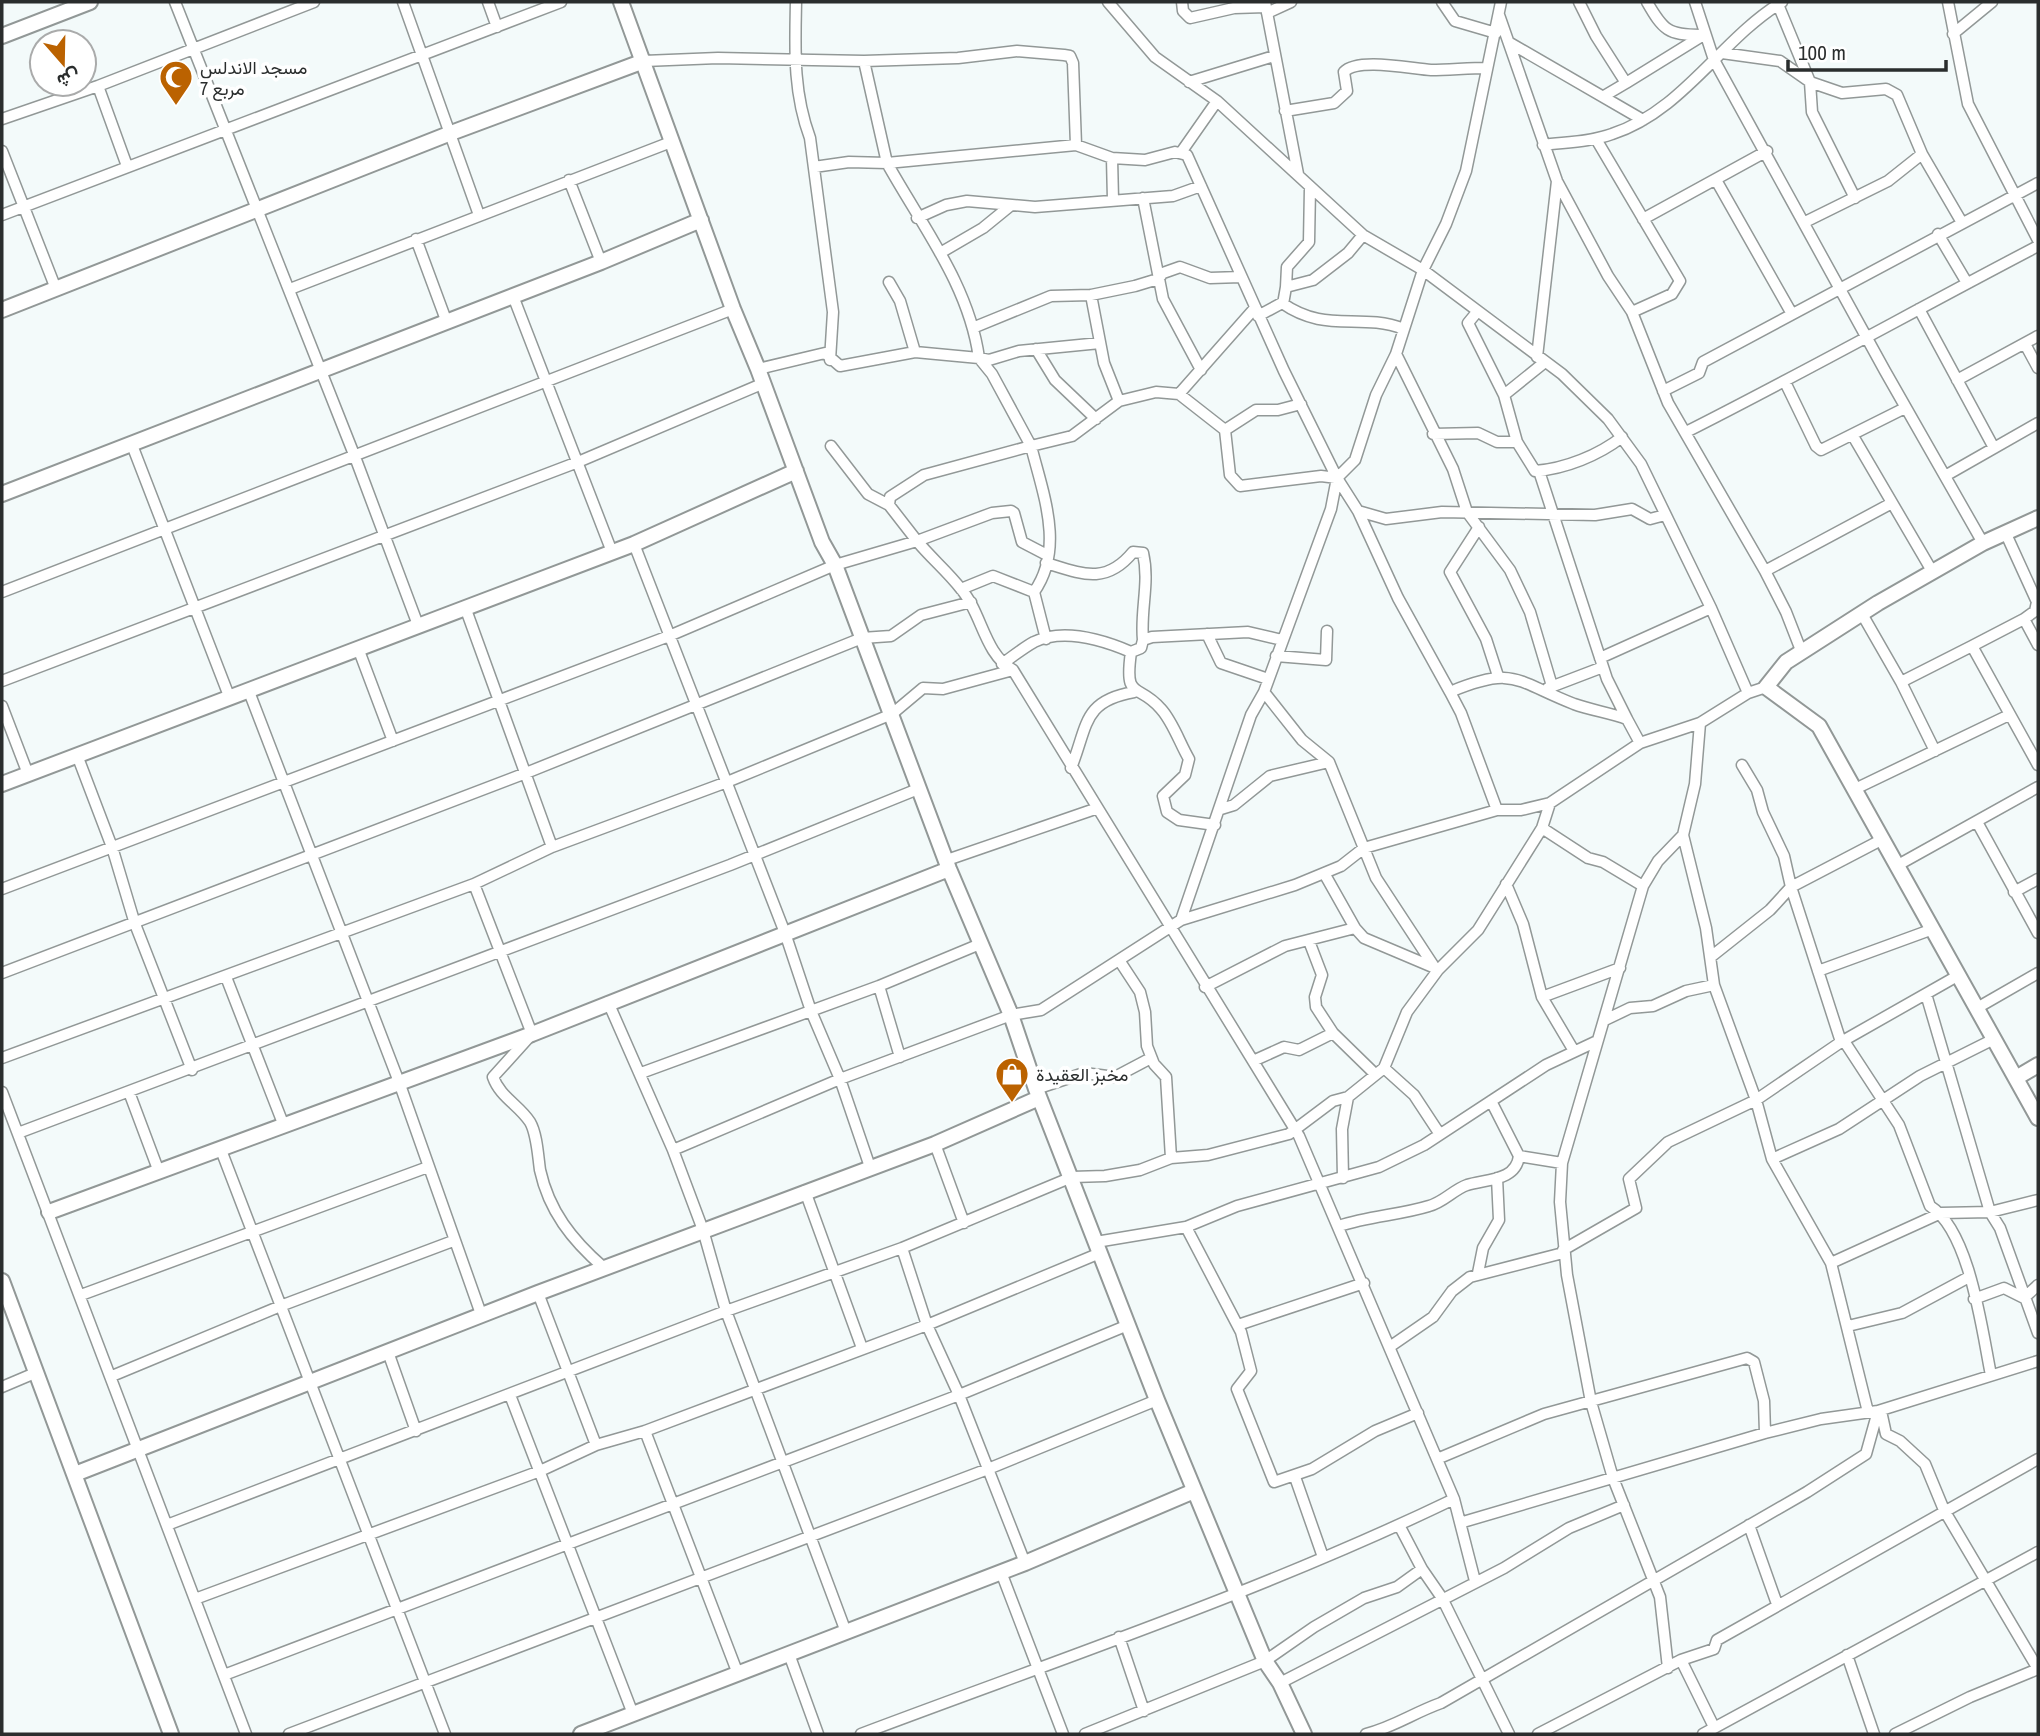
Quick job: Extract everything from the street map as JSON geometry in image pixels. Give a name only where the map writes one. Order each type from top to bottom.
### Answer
[{"type":"street","points":[[2,36],[90,2]]},
{"type":"street","points":[[175,2],[355,457],[418,625]]},
{"type":"street","points":[[127,166],[98,86],[314,2]]},
{"type":"street","points":[[403,2],[424,54],[479,215]]},
{"type":"street","points":[[488,2],[498,27]]},
{"type":"street","points":[[2,215],[561,2]]},
{"type":"street","points":[[621,2],[733,309],[761,376],[822,542],[835,565],[918,789],[1011,1015],[1038,1093],[1157,1400],[1265,1661],[1280,1683],[1304,1734]]},
{"type":"street","points":[[796,2],[794,59],[799,105],[810,138],[834,312],[830,361]]},
{"type":"street","points":[[1108,2],[1155,57],[1217,101],[1363,235],[1423,270],[1541,359],[1585,396],[1622,437],[1641,464],[1711,608],[1748,693]]},
{"type":"street","points":[[1182,2],[1183,11],[1190,18],[1234,8],[1266,7],[1291,2]]},
{"type":"street","points":[[1442,2],[1455,21],[1496,33]]},
{"type":"street","points":[[1181,920],[1251,715],[1264,692],[1331,509],[1337,478],[1354,460],[1377,395],[1396,354],[1423,270],[1446,224],[1466,171],[1501,2]]},
{"type":"street","points":[[1579,2],[1596,36],[1626,83]]},
{"type":"street","points":[[1647,2],[1667,30],[1680,35],[1704,36]]},
{"type":"street","points":[[1695,2],[1704,36],[1718,56],[1865,336],[1983,543]]},
{"type":"street","points":[[1948,2],[1968,104],[2038,240]]},
{"type":"street","points":[[1953,34],[1992,2]]},
{"type":"street","points":[[1543,145],[1595,139],[1643,120],[1665,105],[1745,29],[1779,3],[1810,82],[1812,113],[1854,198]]},
{"type":"street","points":[[1266,7],[1298,174]]},
{"type":"street","points":[[1498,14],[1557,181],[1608,276],[1632,312],[1663,391],[1765,571],[1786,612],[1802,653]]},
{"type":"street","points":[[1604,96],[1704,36]]},
{"type":"street","points":[[1510,43],[1643,120]]},
{"type":"street","points":[[2,310],[451,133],[644,61],[864,61],[958,58],[1017,51],[1070,57],[1073,63],[1076,145]]},
{"type":"street","points":[[1189,82],[1274,55]]},
{"type":"street","points":[[1718,56],[1780,61],[1810,82],[1842,93],[1885,89],[1897,95],[1922,154],[1961,221]]},
{"type":"street","points":[[864,61],[887,163],[957,282],[975,327],[979,358],[999,384],[1031,446],[1052,526],[1044,577],[1034,592],[1046,639]]},
{"type":"street","points":[[1284,111],[1335,103],[1347,91],[1344,72],[1349,68],[1399,65],[1429,70],[1487,68]]},
{"type":"street","points":[[2,119],[63,98]]},
{"type":"street","points":[[814,167],[849,162],[887,163],[1076,145],[1112,158],[1145,160],[1182,151],[1217,101]]},
{"type":"street","points":[[1595,139],[1680,281],[1672,294],[1632,312]]},
{"type":"street","points":[[289,289],[671,142]]},
{"type":"street","points":[[2,150],[56,289]]},
{"type":"street","points":[[1182,151],[1202,186],[1256,313],[1337,478],[1358,511],[1398,598],[1461,713],[1497,810]]},
{"type":"street","points":[[1643,219],[1767,151]]},
{"type":"street","points":[[1805,222],[1901,173],[1922,154]]},
{"type":"street","points":[[1112,158],[1113,200]]},
{"type":"street","points":[[569,180],[601,262]]},
{"type":"street","points":[[1716,180],[1792,314]]},
{"type":"street","points":[[1504,395],[1541,359],[1557,181]]},
{"type":"street","points":[[1663,391],[1699,373],[1703,362],[1841,290],[1961,221],[2038,183]]},
{"type":"street","points":[[917,218],[946,205],[967,201],[1035,207],[1173,196],[1202,186]]},
{"type":"street","points":[[1283,304],[1287,267],[1308,242],[1310,188]]},
{"type":"street","points":[[1143,198],[1163,299],[1201,370]]},
{"type":"street","points":[[940,253],[983,228],[1010,206]]},
{"type":"street","points":[[2,494],[601,262],[701,220]]},
{"type":"street","points":[[1938,234],[1967,283]]},
{"type":"street","points":[[1286,287],[1314,280],[1348,253],[1363,235]]},
{"type":"street","points":[[416,239],[446,320]]},
{"type":"street","points":[[1686,432],[2038,246]]},
{"type":"street","points":[[975,327],[1051,296],[1090,295],[1158,279],[1163,273],[1180,267],[1210,278],[1241,277]]},
{"type":"street","points":[[889,282],[900,301],[915,352]]},
{"type":"street","points":[[1090,295],[1104,363],[1119,401]]},
{"type":"street","points":[[513,296],[612,552]]},
{"type":"street","points":[[1283,304],[1290,311],[1313,320],[1390,324],[1405,329]]},
{"type":"street","points":[[1179,394],[1256,313],[1283,304]]},
{"type":"street","points":[[2,592],[733,309]]},
{"type":"street","points":[[1919,309],[1994,448]]},
{"type":"street","points":[[1477,312],[1468,323],[1504,395],[1517,442],[1532,469],[1539,471],[1560,468],[1599,453],[1622,437]]},
{"type":"street","points":[[1957,380],[2038,336]]},
{"type":"street","points":[[830,361],[840,366],[852,365],[915,352],[989,360],[1036,349],[1100,343]]},
{"type":"street","points":[[2025,344],[2038,368]]},
{"type":"street","points":[[1036,349],[1055,380],[1096,419]]},
{"type":"street","points":[[2,681],[578,461],[761,376],[825,353],[830,355],[830,361]]},
{"type":"street","points":[[1396,354],[1419,397],[1433,434],[1453,469],[1467,512],[1510,570],[1530,612],[1548,688]]},
{"type":"street","points":[[1785,382],[1816,446],[1827,449],[1905,408]]},
{"type":"street","points":[[889,505],[890,497],[896,490],[924,475],[1072,436],[1119,401],[1156,392],[1179,394],[1225,430],[1230,475],[1240,486],[1321,476],[1337,478]]},
{"type":"street","points":[[1225,430],[1256,410],[1278,410],[1301,404]]},
{"type":"street","points":[[1945,476],[2038,423]]},
{"type":"street","points":[[1433,434],[1478,433],[1497,442],[1517,442]]},
{"type":"street","points":[[1853,436],[1932,571]]},
{"type":"street","points":[[132,445],[229,696]]},
{"type":"street","points":[[831,446],[868,494],[889,505],[971,602],[983,633],[1002,664],[1013,670],[1095,809],[1294,1129],[1322,1184],[1454,1499],[1475,1581]]},
{"type":"street","points":[[2,784],[634,544],[796,471]]},
{"type":"street","points":[[1539,471],[1602,662],[1640,743]]},
{"type":"street","points":[[1765,571],[1892,503]]},
{"type":"street","points":[[1358,511],[1386,519],[1467,512],[1595,515],[1632,509],[1650,519],[1665,515]]},
{"type":"street","points":[[2,889],[669,636],[835,565],[917,541],[992,513],[1011,510],[1022,542],[1046,559],[1090,575],[1116,570],[1133,552],[1143,553],[1148,574],[1140,614],[1143,640],[1141,648],[1131,652],[1089,638],[1046,639],[1034,643],[1002,664]]},
{"type":"street","points":[[673,1150],[840,1079],[1011,1015],[1046,1007],[1181,920],[1295,885],[1341,866],[1364,848],[1497,810],[1521,810],[1550,803],[1640,743],[1700,723],[1748,693],[1766,687],[1786,662],[1862,614],[1932,571],[2038,517]]},
{"type":"street","points":[[1479,527],[1450,572],[1486,639],[1498,676]]},
{"type":"street","points":[[1901,682],[2037,611],[2037,602],[2006,534]]},
{"type":"street","points":[[634,544],[785,933],[811,1011],[840,1079],[870,1167]]},
{"type":"street","points":[[961,589],[992,576],[1034,592]]},
{"type":"street","points":[[2,973],[135,925],[698,706],[862,638],[891,636],[921,615],[971,602]]},
{"type":"street","points":[[466,607],[552,847]]},
{"type":"street","points":[[1548,688],[1711,608]]},
{"type":"street","points":[[1862,614],[1901,682],[1935,751]]},
{"type":"street","points":[[2024,619],[2038,645]]},
{"type":"street","points":[[1276,656],[1325,660],[1326,631]]},
{"type":"street","points":[[1143,640],[1248,632],[1282,640]]},
{"type":"street","points":[[1207,634],[1221,663],[1268,679]]},
{"type":"street","points":[[1972,646],[2038,765]]},
{"type":"street","points":[[358,648],[393,741]]},
{"type":"street","points":[[1131,652],[1128,673],[1134,692],[1162,709],[1189,759],[1185,775],[1163,796],[1167,812],[1178,820],[1215,825]]},
{"type":"street","points":[[2,1058],[474,884],[552,847],[727,782],[892,714],[923,688],[943,689],[1013,670]]},
{"type":"street","points":[[1450,692],[1498,676],[1548,688],[1576,705],[1627,719]]},
{"type":"street","points":[[1766,687],[1819,726],[2038,1118]]},
{"type":"street","points":[[248,689],[399,1082],[481,1314]]},
{"type":"street","points":[[1071,768],[1082,742],[1085,720],[1105,699],[1134,692]]},
{"type":"street","points":[[1264,692],[1302,740],[1329,762],[1376,878],[1436,969]]},
{"type":"street","points":[[2,706],[28,774]]},
{"type":"street","points":[[1855,789],[2009,715]]},
{"type":"street","points":[[1700,723],[1695,785],[1683,835],[1712,956],[1714,985],[1756,1100],[1772,1159],[1831,1263],[1848,1326],[1856,1375],[1886,1434],[1900,1441],[1925,1464],[1944,1510],[2038,1669],[1970,1697],[1895,1734]]},
{"type":"street","points":[[77,755],[112,847],[135,925],[166,998],[192,1070]]},
{"type":"street","points":[[1221,809],[1234,805],[1270,776],[1329,762]]},
{"type":"street","points":[[1742,765],[1756,789],[1763,812],[1784,856],[1791,887],[1841,1042],[1846,1044],[1899,1125],[1930,1206],[1941,1213],[1958,1244],[1975,1298],[1991,1375]]},
{"type":"street","points":[[1898,865],[2038,787]]},
{"type":"street","points":[[18,1133],[192,1070],[754,856],[918,789]]},
{"type":"street","points":[[167,1525],[416,1432],[726,1311],[902,1248],[1072,1177],[1105,1176],[1140,1170],[1171,1158],[1208,1155],[1234,1146],[1281,1136],[1333,1101],[1348,1097],[1380,1071],[1407,1012],[1436,969],[1478,930],[1542,828],[1550,803]]},
{"type":"street","points":[[49,1212],[532,1034],[785,933],[948,864],[1095,809]]},
{"type":"street","points":[[1977,822],[2038,933]]},
{"type":"street","points":[[1542,828],[1588,858],[1603,862],[1643,886]]},
{"type":"street","points":[[1668,1668],[1663,1615],[1654,1582],[1613,1478],[1591,1402],[1563,1252],[1562,1163],[1595,1042],[1605,1020],[1643,886],[1658,861],[1683,835]]},
{"type":"street","points":[[1712,956],[1770,910],[1791,887],[1883,839]]},
{"type":"street","points":[[1324,873],[1355,928],[1364,938],[1436,969]]},
{"type":"street","points":[[2014,891],[2038,879]]},
{"type":"street","points":[[474,884],[532,1034]]},
{"type":"street","points":[[1506,884],[1523,924],[1542,997],[1574,1051]]},
{"type":"street","points":[[1205,987],[1277,950],[1355,928]]},
{"type":"street","points":[[1818,971],[1933,929]]},
{"type":"street","points":[[1309,941],[1321,975],[1315,1001],[1334,1032],[1380,1071],[1414,1095],[1439,1133]]},
{"type":"street","points":[[641,1073],[879,986],[980,944]]},
{"type":"street","points":[[1119,960],[1143,1003],[1151,1058],[1166,1077],[1171,1158]]},
{"type":"street","points":[[1542,997],[1620,968]]},
{"type":"street","points":[[1977,1008],[2038,972]]},
{"type":"street","points":[[1391,1346],[1433,1317],[1459,1284],[1478,1273],[1563,1252],[1636,1208],[1629,1179],[1661,1146],[1756,1100],[1841,1042],[1959,975]]},
{"type":"street","points":[[226,977],[285,1126]]},
{"type":"street","points":[[1605,1020],[1630,1008],[1653,1006],[1686,991],[1714,985]]},
{"type":"street","points":[[879,986],[900,1057]]},
{"type":"street","points":[[1926,994],[1990,1212],[2000,1228],[2038,1333]]},
{"type":"street","points":[[608,1002],[673,1150],[703,1230],[726,1311],[846,1632]]},
{"type":"street","points":[[1253,1061],[1279,1048],[1299,1050],[1334,1032]]},
{"type":"street","points":[[532,1034],[493,1077],[497,1088],[531,1124],[543,1182],[553,1209],[581,1248],[603,1268]]},
{"type":"street","points":[[1772,1159],[1839,1129],[1885,1101],[1912,1080],[1994,1039]]},
{"type":"street","points":[[195,1599],[540,1471],[596,1445],[645,1431],[927,1325],[1098,1248],[1186,1227],[1237,1206],[1380,1167],[1574,1051],[1595,1042]]},
{"type":"street","points":[[75,1474],[138,1447],[312,1384],[481,1314],[935,1144],[1084,1073],[1115,1077],[1151,1058]]},
{"type":"street","points":[[2016,1078],[2038,1065]]},
{"type":"street","points":[[2,1092],[246,1734]]},
{"type":"street","points":[[129,1092],[159,1172]]},
{"type":"street","points":[[1343,1178],[1342,1129],[1348,1097]]},
{"type":"street","points":[[1339,1226],[1373,1216],[1427,1207],[1466,1186],[1515,1170],[1519,1156],[1491,1101]]},
{"type":"street","points":[[935,1144],[964,1223]]},
{"type":"street","points":[[221,1150],[446,1734]]},
{"type":"street","points":[[1519,1156],[1562,1163]]},
{"type":"street","points":[[81,1295],[428,1167]]},
{"type":"street","points":[[1478,1273],[1483,1248],[1499,1220],[1497,1178]]},
{"type":"street","points":[[805,1191],[862,1348]]},
{"type":"street","points":[[1831,1263],[1941,1213],[1990,1212],[2038,1200]]},
{"type":"street","points":[[1186,1227],[1238,1325],[1251,1367],[1250,1375],[1237,1386],[1272,1480],[1277,1482],[1295,1477],[1375,1431],[1418,1413]]},
{"type":"street","points":[[112,1376],[282,1305],[453,1241]]},
{"type":"street","points":[[902,1248],[927,1325],[959,1395],[1025,1563]]},
{"type":"street","points":[[1848,1326],[1902,1313],[1969,1278]]},
{"type":"street","points":[[2,1281],[171,1734]]},
{"type":"street","points":[[1238,1325],[1364,1283]]},
{"type":"street","points":[[2024,1298],[2038,1285]]},
{"type":"street","points":[[1975,1298],[2004,1288],[2024,1298]]},
{"type":"street","points":[[538,1293],[596,1445]]},
{"type":"street","points":[[223,1675],[959,1395],[1128,1325]]},
{"type":"street","points":[[388,1352],[416,1432]]},
{"type":"street","points":[[1437,1459],[1544,1415],[1747,1358],[1754,1362],[1761,1388],[1765,1433]]},
{"type":"street","points":[[1462,1522],[1765,1433],[1875,1412],[2038,1361]]},
{"type":"street","points":[[2,1387],[35,1373]]},
{"type":"street","points":[[510,1395],[633,1714]]},
{"type":"street","points":[[289,1734],[988,1469],[1157,1400]]},
{"type":"street","points":[[1366,1734],[1390,1729],[1419,1710],[1441,1703],[1481,1677],[1654,1582],[1866,1454],[1875,1412]]},
{"type":"street","points":[[645,1431],[704,1577],[738,1674]]},
{"type":"street","points":[[1538,1734],[1681,1660],[1714,1649],[1717,1640],[1777,1604],[2038,1459]]},
{"type":"street","points":[[1295,1477],[1323,1558]]},
{"type":"street","points":[[590,1733],[1025,1563],[1194,1491]]},
{"type":"street","points":[[861,1734],[1237,1593],[1454,1499]]},
{"type":"street","points":[[1280,1683],[1517,1561],[1569,1528],[1624,1505]]},
{"type":"street","points":[[1399,1525],[1422,1569],[1442,1598],[1509,1734]]},
{"type":"street","points":[[1749,1525],[1777,1604]]},
{"type":"street","points":[[1703,1734],[2038,1552]]},
{"type":"street","points":[[1085,1734],[1265,1661],[1314,1627],[1364,1598],[1397,1587],[1422,1569]]},
{"type":"street","points":[[1001,1572],[1063,1734]]},
{"type":"street","points":[[1119,1637],[1144,1712]]},
{"type":"street","points":[[789,1654],[818,1734]]},
{"type":"street","points":[[1847,1656],[1874,1734]]},
{"type":"street","points":[[1681,1660],[1714,1730]]},
{"type":"place","name":"مسجد الاندلس مربع 7","points":[[176,107]]},
{"type":"place","name":"مخبز العقيدة","points":[[1012,1104]]}]
